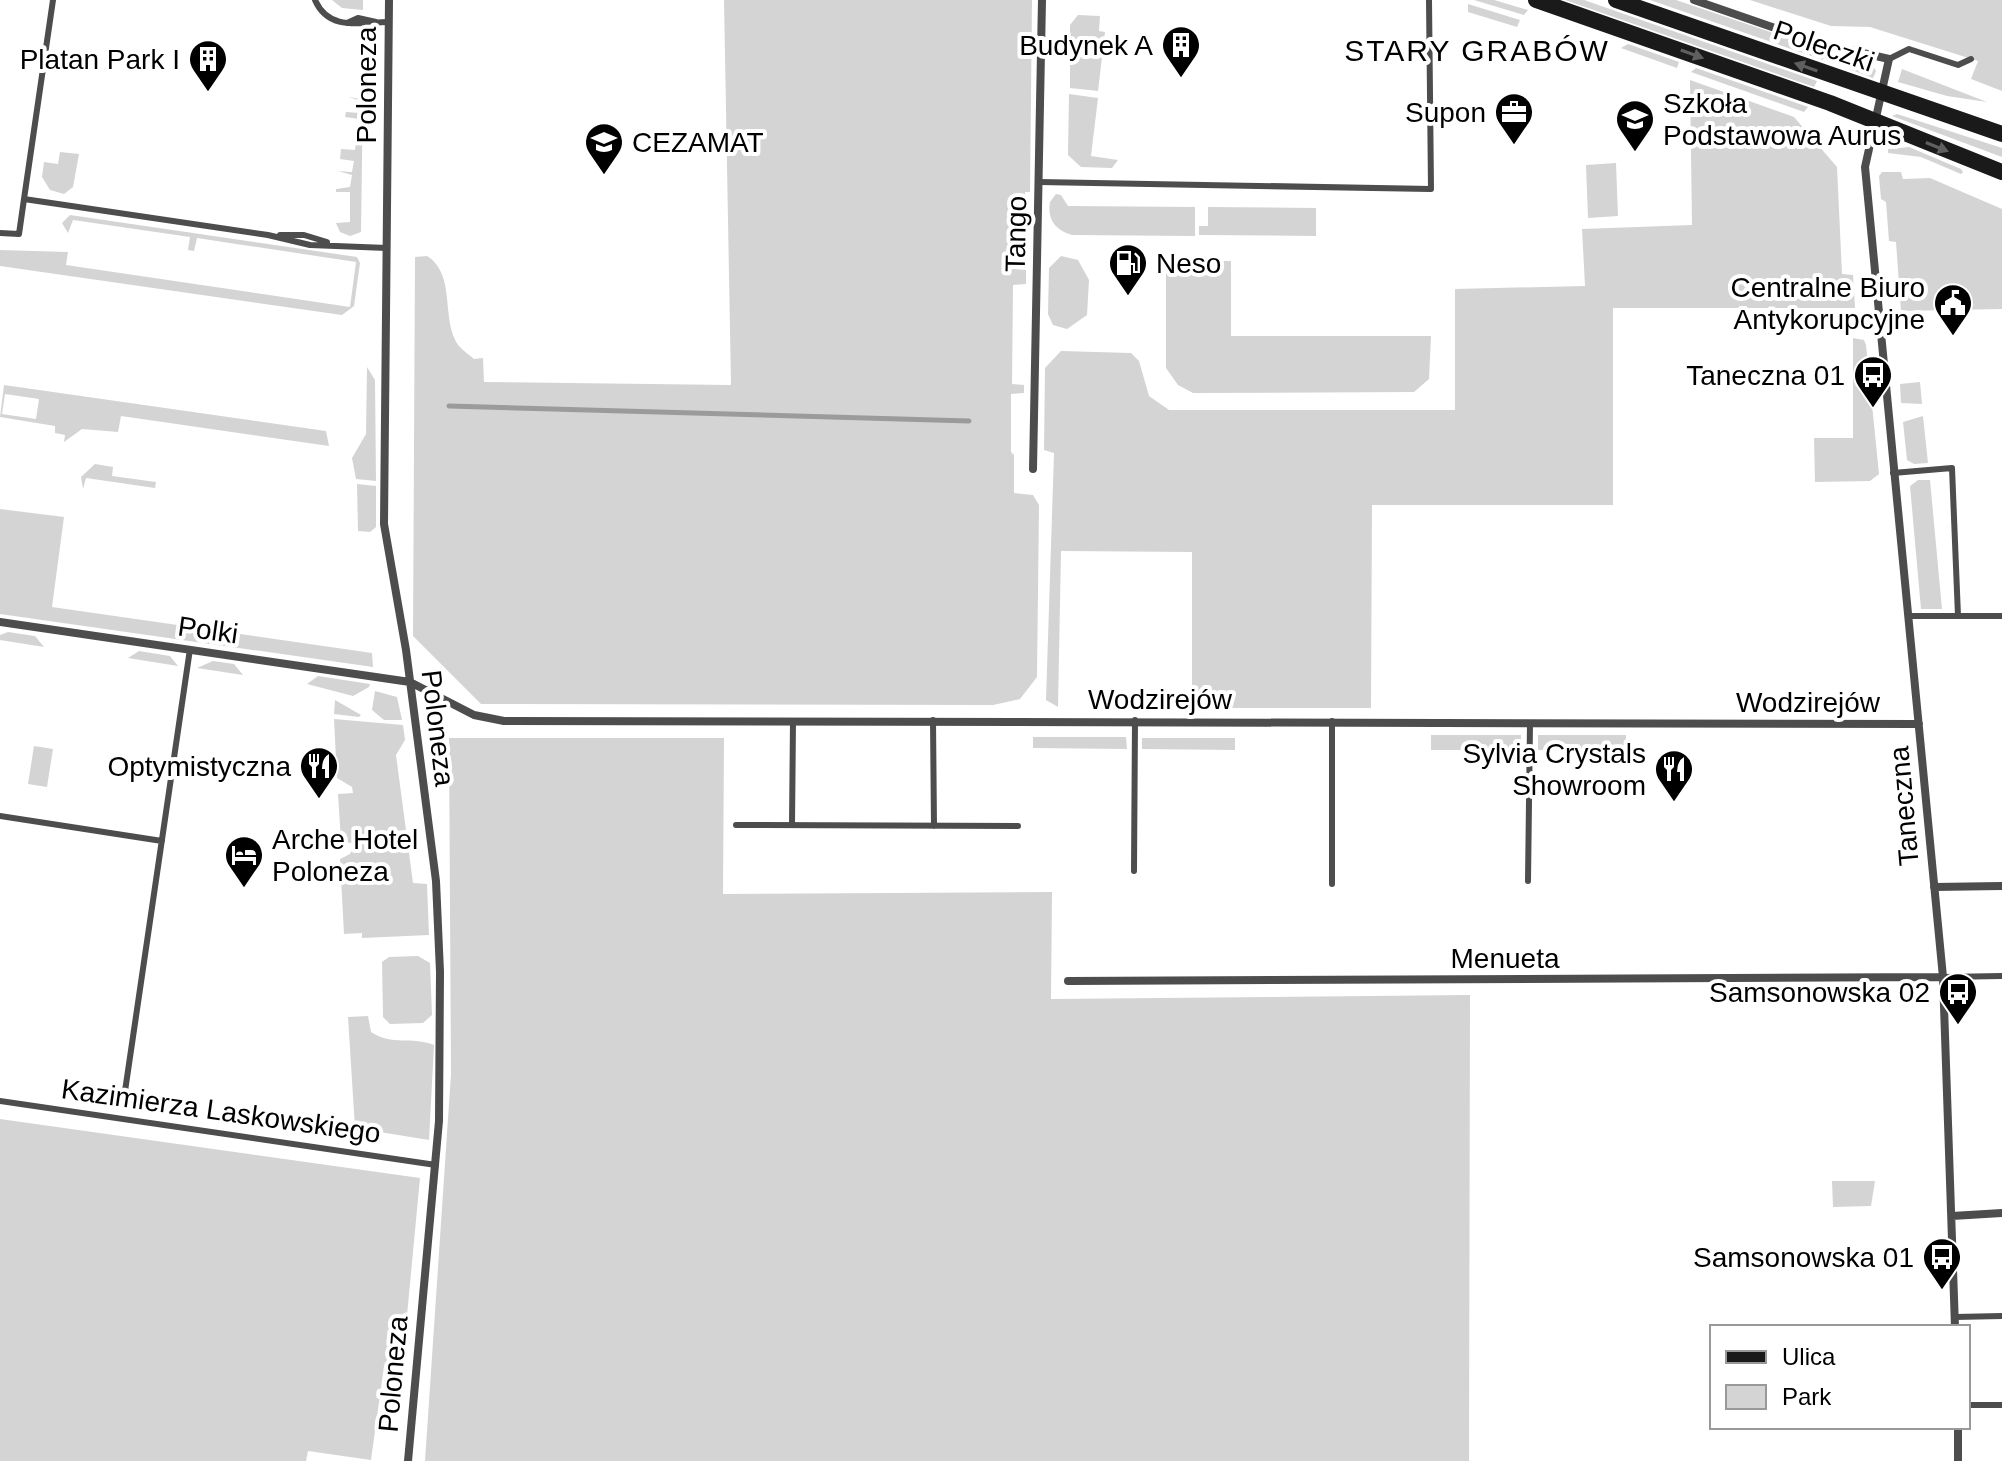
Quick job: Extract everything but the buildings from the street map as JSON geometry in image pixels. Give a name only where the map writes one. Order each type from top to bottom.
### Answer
[{"type":"main road","name":"Poleczki","points":[[1536,0],[1873,121],[2002,172]]},
{"type":"main road","name":"Poleczki","points":[[1616,0],[2002,134]]},
{"type":"street","name":"Poloneza","points":[[389,0],[384,524],[410,682],[437,889],[441,1074],[436,1165],[408,1461]]},
{"type":"street","name":"Tango","points":[[1033,469],[1042,0]]},
{"type":"street","name":"Poleczki","points":[[1694,0],[1815,42],[1889,59],[1880,92]]},
{"type":"street","name":"Taneczna","points":[[1880,92],[1865,167],[1943,977],[1955,1325]]},
{"type":"street","name":"Polki","points":[[0,622],[410,682]]},
{"type":"street","name":"Wodzirejów","points":[[410,682],[474,715],[504,721],[1919,724]]},
{"type":"street","points":[[1934,887],[2002,886]]},
{"type":"street","name":"Menueta","points":[[1068,981],[1943,977]]},
{"type":"street","points":[[1952,1216],[2002,1213]]},
{"type":"street","points":[[1958,1429],[1958,1461]]},
{"type":"lane","points":[[0,233],[19,234],[53,0]]},
{"type":"lane","points":[[315,0],[328,17],[347,23],[358,18],[388,22]]},
{"type":"lane","points":[[1039,182],[1431,189],[1429,0]]},
{"type":"lane","points":[[1889,59],[1909,49],[1958,65],[1971,59]]},
{"type":"lane","points":[[24,199],[268,235],[304,235],[329,243],[387,248]]},
{"type":"lane","points":[[1893,473],[1952,468],[1958,616]]},
{"type":"lane","points":[[1908,616],[2002,616]]},
{"type":"lane","points":[[124,1098],[190,649]]},
{"type":"lane","points":[[933,720],[934,826]]},
{"type":"lane","points":[[1134,871],[1135,720]]},
{"type":"lane","points":[[792,825],[793,721]]},
{"type":"lane","points":[[1332,721],[1332,884]]},
{"type":"lane","points":[[1528,881],[1530,723]]},
{"type":"lane","points":[[0,816],[162,841]]},
{"type":"lane","points":[[736,825],[1018,826]]},
{"type":"lane","points":[[1943,977],[2002,976]]},
{"type":"lane","name":"Kazimierza Laskowskiego","points":[[0,1101],[436,1165]]},
{"type":"lane","points":[[1955,1317],[2002,1316]]},
{"type":"lane","points":[[1970,1405],[2002,1405]]},
{"type":"green space","points":[[332,0],[363,0],[363,10],[342,8]]},
{"type":"green space","points":[[724,0],[1032,0],[1030,192],[1025,192],[1025,224],[1016,224],[1014,269],[1026,270],[1026,284],[1013,285],[1012,384],[1024,385],[1024,393],[1011,394],[1011,452],[1014,455],[1014,493],[1033,495],[1039,505],[1037,677],[1020,699],[993,705],[481,704],[413,636],[415,257],[427,256],[442,274],[453,335],[459,346],[474,359],[483,358],[484,382],[731,385]]},
{"type":"green space","points":[[1474,0],[1494,0],[1528,10],[1524,15]]},
{"type":"green space","points":[[1565,0],[1584,0],[1817,81],[1814,87]]},
{"type":"green space","points":[[1650,0],[1676,0],[1826,51],[1823,60]]},
{"type":"green space","points":[[1750,0],[2002,0],[2002,91],[1971,79],[1978,61],[1870,27],[1831,26]]},
{"type":"green space","points":[[1468,4],[1520,20],[1517,27],[1468,12]]},
{"type":"green space","points":[[1078,15],[1100,16],[1099,31],[1105,32],[1098,91],[1070,88],[1070,25]]},
{"type":"green space","points":[[1628,44],[1679,62],[1677,68],[1621,48]]},
{"type":"green space","points":[[1847,56],[1871,63],[1876,71],[1873,78],[1844,67]]},
{"type":"green space","points":[[1696,68],[1808,107],[1804,112],[1691,72]]},
{"type":"green space","points":[[1902,69],[1987,102],[1947,96],[1898,82]]},
{"type":"green space","points":[[1690,80],[1794,117],[1837,167],[1842,274],[1853,275],[1855,308],[1613,308],[1613,505],[1372,505],[1371,708],[1192,708],[1192,552],[1061,551],[1058,707],[1046,700],[1054,453],[1044,450],[1045,368],[1061,351],[1131,353],[1139,361],[1149,396],[1169,410],[1455,410],[1455,289],[1585,286],[1582,229],[1692,225]]},
{"type":"green space","points":[[363,86],[361,232],[350,236],[340,232],[336,223],[350,222],[350,192],[336,192],[336,189],[350,187],[352,175],[338,171],[352,172],[354,161],[340,159],[341,149],[355,150],[359,119],[345,117],[346,112],[360,113],[362,101],[348,97],[362,99]]},
{"type":"green space","points":[[1069,94],[1098,98],[1091,156],[1118,160],[1112,168],[1081,167],[1068,155]]},
{"type":"green space","points":[[1897,114],[2002,148],[2002,157],[1892,116]]},
{"type":"green space","points":[[1909,147],[1963,172],[1961,174],[1921,157],[1888,153],[1888,149]]},
{"type":"green space","points":[[60,152],[79,154],[73,187],[64,194],[50,190],[42,177],[44,162],[58,164]]},
{"type":"green space","points":[[1616,163],[1618,216],[1588,218],[1586,165]]},
{"type":"green space","points":[[1882,172],[1901,172],[1903,179],[1930,178],[2002,209],[2002,309],[1901,311],[1896,242],[1889,241],[1886,202],[1881,199],[1879,176]]},
{"type":"green space","points":[[1056,194],[1061,195],[1068,206],[1195,207],[1195,236],[1072,235],[1057,227],[1051,219],[1050,202]]},
{"type":"green space","points":[[1208,207],[1316,208],[1316,236],[1199,235],[1199,226],[1208,226]]},
{"type":"green space","points":[[70,215],[357,257],[360,263],[354,306],[342,315],[0,266],[0,250],[68,252],[66,265],[350,307],[356,262],[197,238],[194,251],[188,250],[190,237],[73,220],[68,233],[62,223]]},
{"type":"green space","points":[[1061,256],[1078,260],[1089,280],[1087,315],[1067,329],[1053,325],[1048,314],[1049,268]]},
{"type":"green space","points":[[1179,261],[1231,261],[1231,336],[1431,336],[1429,379],[1414,392],[1193,393],[1178,385],[1166,368],[1166,270]]},
{"type":"green space","points":[[1853,338],[1864,340],[1866,345],[1879,474],[1870,481],[1815,482],[1814,438],[1853,438]]},
{"type":"green space","points":[[367,367],[375,380],[376,481],[356,479],[352,458],[366,434]]},
{"type":"green space","points":[[1920,382],[1922,404],[1901,403],[1900,384]]},
{"type":"green space","points":[[4,385],[326,431],[329,446],[121,416],[118,432],[82,429],[64,442],[65,435],[55,433],[55,426],[0,417]],"holes":[[[5,394],[39,399],[36,419],[2,414]]]},
{"type":"green space","points":[[1923,416],[1928,463],[1914,464],[1907,460],[1903,422]]},
{"type":"green space","points":[[95,464],[113,467],[112,476],[156,482],[155,488],[86,478],[83,489],[81,477]]},
{"type":"green space","points":[[1918,480],[1930,480],[1942,609],[1921,609],[1910,486]]},
{"type":"green space","points":[[357,484],[376,486],[376,527],[370,532],[358,531]]},
{"type":"green space","points":[[0,509],[64,517],[52,607],[372,653],[373,667],[0,614]]},
{"type":"green space","points":[[8,632],[35,636],[44,647],[0,640],[0,635]]},
{"type":"green space","points":[[139,651],[170,656],[178,666],[128,658]]},
{"type":"green space","points":[[213,661],[234,664],[243,675],[197,668]]},
{"type":"green space","points":[[318,676],[370,684],[353,696],[307,684]]},
{"type":"green space","points":[[375,691],[397,697],[402,720],[384,720],[372,710]]},
{"type":"green space","points":[[335,700],[361,715],[334,714]]},
{"type":"green space","points":[[334,719],[403,725],[405,740],[396,755],[413,883],[427,884],[429,935],[362,938],[362,933],[344,934],[340,859],[350,854],[356,844],[341,841],[338,794],[353,793],[352,787],[337,778]]},
{"type":"green space","points":[[1431,735],[1521,735],[1521,750],[1431,750]]},
{"type":"green space","points":[[1538,735],[1626,735],[1626,751],[1538,750]]},
{"type":"green space","points":[[1033,737],[1126,737],[1127,749],[1033,748]]},
{"type":"green space","points":[[449,738],[724,738],[723,894],[1052,892],[1051,999],[1470,995],[1469,1461],[425,1461],[451,1074]]},
{"type":"green space","points":[[1142,738],[1235,738],[1235,750],[1142,749]]},
{"type":"green space","points":[[34,746],[53,749],[47,787],[28,784]]},
{"type":"green space","points":[[418,956],[430,963],[432,1015],[423,1023],[390,1024],[383,1017],[382,962],[389,957]]},
{"type":"green space","points":[[368,1016],[371,1032],[379,1036],[434,1045],[429,1140],[355,1128],[348,1017]]},
{"type":"green space","points":[[0,1119],[420,1178],[402,1368],[384,1366],[371,1460],[308,1451],[306,1461],[0,1461]]},
{"type":"green space","points":[[1832,1181],[1875,1181],[1871,1206],[1833,1207]]},
{"type":"waterway","points":[[449,406],[969,421]]},
{"type":"place","name":"Budynek A","points":[[1181,79]]},
{"type":"place","name":"Platan Park I","points":[[208,93]]},
{"type":"place","name":"Supon","points":[[1514,146]]},
{"type":"place","name":"Szkoła Podstawowa Aurus","points":[[1635,153]]},
{"type":"place","name":"CEZAMAT","points":[[604,176]]},
{"type":"place","name":"Neso","points":[[1128,297]]},
{"type":"place","name":"Centralne Biuro Antykorupcyjne","points":[[1953,337]]},
{"type":"place","name":"Taneczna 01","points":[[1873,409]]},
{"type":"place","name":"Optymistyczna","points":[[319,800]]},
{"type":"place","name":"Sylvia Crystals Showroom","points":[[1674,803]]},
{"type":"place","name":"Arche Hotel Poloneza","points":[[244,889]]},
{"type":"place","name":"Samsonowska 02","points":[[1958,1026]]},
{"type":"place","name":"Samsonowska 01","points":[[1942,1291]]},
{"type":"district","name":"STARY GRABÓW","points":[[1477,50]]}]
